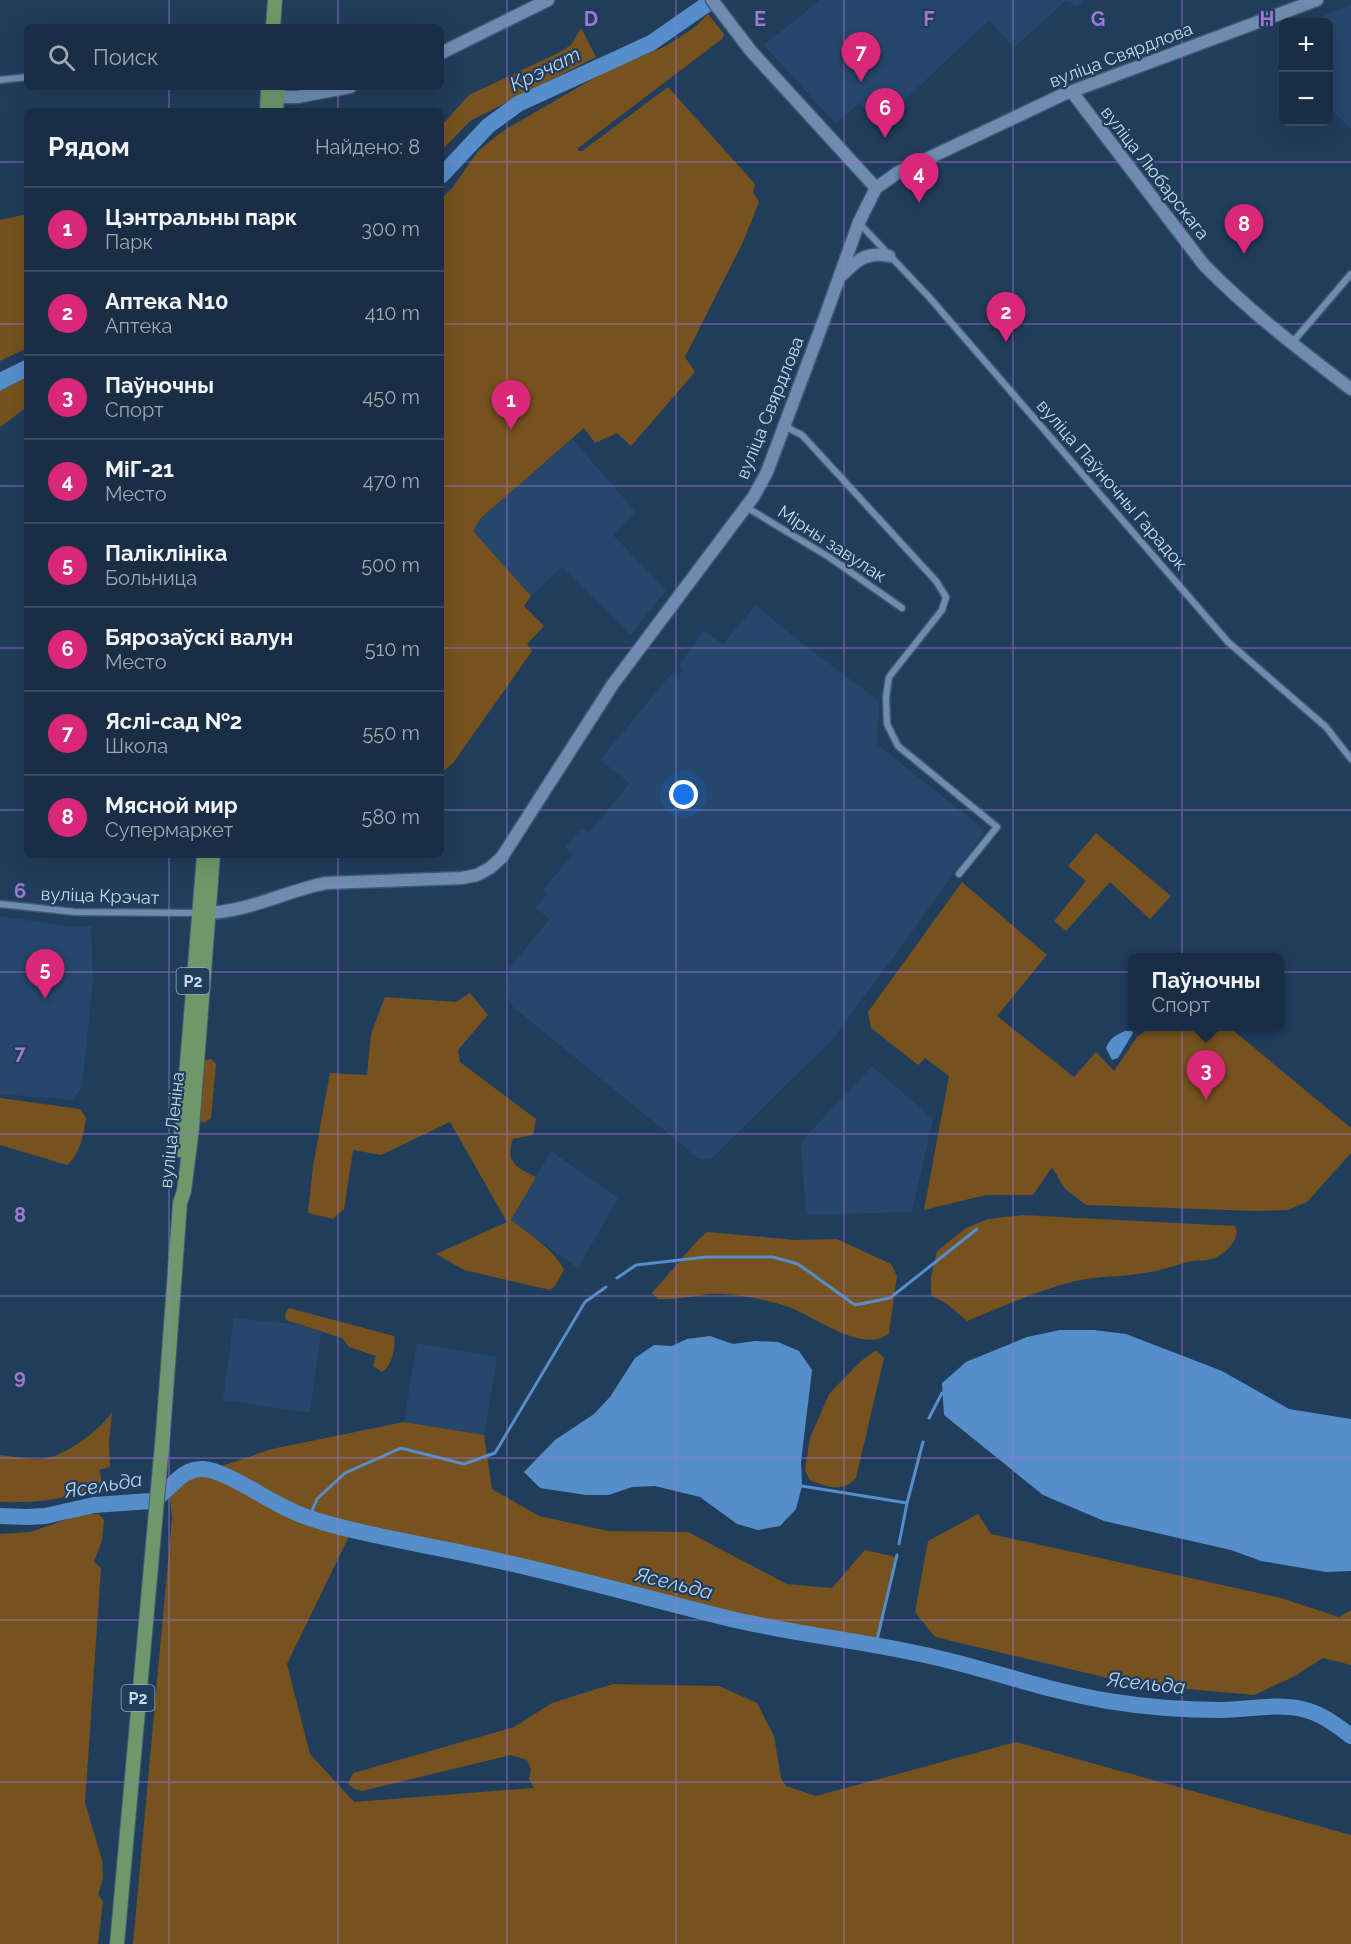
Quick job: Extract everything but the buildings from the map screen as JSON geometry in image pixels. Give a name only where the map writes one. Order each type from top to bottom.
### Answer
[{"type":"main road","points":[[273,24],[275,0]]},
{"type":"main road","points":[[282,24],[284,0]]},
{"type":"main road","points":[[444,52],[548,0]]},
{"type":"main road","points":[[712,0],[791,96],[876,188]]},
{"type":"main road","name":"вуліца Свярдлова","points":[[203,913],[239,910],[326,882],[462,878],[477,875],[490,868],[512,845],[536,803],[613,684],[746,507],[767,472],[859,222],[876,188],[897,173],[1072,92],[1317,0]]},
{"type":"main road","points":[[273,96],[297,97],[334,90]]},
{"type":"main road","name":"вуліца Любарскага","points":[[1072,92],[1204,265],[1226,287],[1292,343],[1351,389]]},
{"type":"main road","points":[[839,278],[866,255],[890,256]]},
{"type":"main road","name":"вуліца Леніна","points":[[117,1944],[163,1433],[180,1203],[178,1190],[203,913],[204,858]]},
{"type":"main road","name":"вуліца Леніна","points":[[203,913],[212,858]]},
{"type":"street","points":[[0,80],[24,77]]},
{"type":"street","name":"вуліца Паўночны Гарадок","points":[[859,222],[929,297],[1228,642],[1326,727],[1351,759]]},
{"type":"street","points":[[1292,343],[1351,274]]},
{"type":"street","points":[[784,426],[802,435],[936,580],[946,597],[942,610],[889,677],[886,724],[898,746],[997,827],[959,874]]},
{"type":"street","name":"Мірны завулак","points":[[746,507],[830,557],[902,608]]},
{"type":"street","name":"вуліца Крэчат","points":[[0,904],[75,912],[203,913]]},
{"type":"shaded area","points":[[820,0],[1083,0],[1077,7],[1065,1],[1014,48],[989,20],[880,126],[859,103],[836,124],[764,45]]},
{"type":"shaded area","points":[[1351,5],[1351,129],[1333,112],[1333,18],[1317,18]]},
{"type":"shaded area","points":[[708,14],[724,34],[722,39],[578,148],[578,151],[582,151],[668,87],[755,184],[753,192],[759,202],[743,242],[685,357],[695,372],[631,446],[617,433],[595,443],[584,428],[481,518],[473,531],[531,596],[524,606],[544,626],[527,644],[532,651],[453,763],[444,770],[444,196],[479,150],[503,131],[608,70],[666,46],[695,27]]},
{"type":"shaded area","points":[[581,28],[596,57],[470,121],[444,148],[444,123],[469,95],[571,45]]},
{"type":"shaded area","points":[[24,215],[24,349],[0,361],[0,220]]},
{"type":"shaded area","points":[[24,360],[24,379],[0,391],[0,372]]},
{"type":"shaded area","points":[[24,379],[24,409],[0,427],[0,391]]},
{"type":"shaded area","points":[[572,439],[636,512],[613,535],[666,590],[631,635],[562,567],[531,596],[473,531],[481,518]]},
{"type":"shaded area","points":[[755,605],[879,701],[877,744],[983,829],[983,834],[833,1039],[710,1160],[698,1158],[512,1006],[508,996],[509,968],[550,919],[536,908],[547,894],[543,890],[573,854],[565,847],[582,828],[589,833],[630,783],[600,760],[672,673],[678,677],[683,669],[679,666],[704,630],[723,645]]},
{"type":"shaded area","points":[[1096,833],[1171,896],[1150,919],[1110,882],[1066,931],[1054,921],[1086,881],[1068,866]]},
{"type":"shaded area","points":[[962,882],[1047,955],[997,1016],[1074,1077],[1096,1052],[1114,1071],[1137,1037],[1145,1031],[1234,1031],[1351,1128],[1351,1153],[1307,1202],[1288,1210],[1086,1205],[1065,1189],[1052,1167],[1033,1195],[986,1195],[924,1210],[949,1076],[925,1058],[918,1065],[871,1028],[868,1012]]},
{"type":"shaded area","points":[[0,916],[65,926],[91,926],[93,982],[82,1086],[73,1100],[0,1094]]},
{"type":"shaded area","points":[[470,993],[488,1015],[458,1050],[460,1062],[536,1119],[533,1135],[513,1139],[511,1147],[510,1153],[514,1163],[536,1177],[511,1220],[533,1236],[560,1262],[564,1270],[555,1286],[550,1290],[464,1270],[436,1254],[507,1222],[450,1122],[381,1155],[353,1150],[344,1209],[333,1219],[308,1213],[313,1166],[330,1073],[367,1075],[371,1034],[385,997],[456,1002]]},
{"type":"shaded area","points":[[1125,1031],[1133,1033],[1118,1058],[1112,1060],[1106,1048],[1114,1037]]},
{"type":"shaded area","points":[[211,1059],[216,1064],[211,1118],[204,1123],[197,1118],[201,1064]]},
{"type":"shaded area","points":[[872,1066],[933,1119],[912,1212],[806,1215],[801,1142]]},
{"type":"shaded area","points":[[0,1098],[80,1109],[86,1118],[85,1124],[81,1143],[71,1161],[67,1165],[0,1145]]},
{"type":"shaded area","points":[[551,1151],[618,1198],[578,1268],[511,1220]]},
{"type":"shaded area","points":[[1022,1215],[1235,1226],[1237,1231],[1231,1246],[1212,1259],[1193,1261],[1150,1272],[1066,1283],[967,1321],[947,1304],[931,1295],[931,1277],[937,1251],[966,1228],[988,1219]]},
{"type":"shaded area","points":[[707,1232],[796,1240],[837,1239],[891,1264],[897,1276],[889,1333],[879,1339],[867,1340],[854,1337],[783,1305],[739,1295],[709,1294],[658,1299],[652,1293]]},
{"type":"shaded area","points":[[289,1308],[394,1336],[391,1361],[382,1372],[373,1366],[376,1356],[349,1347],[342,1338],[286,1320],[285,1314]]},
{"type":"shaded area","points":[[234,1318],[296,1324],[321,1332],[310,1413],[223,1400]]},
{"type":"shaded area","points":[[1060,1330],[1094,1330],[1126,1334],[1222,1371],[1289,1409],[1351,1419],[1351,1571],[1326,1572],[1261,1561],[1231,1550],[1104,1521],[1043,1495],[944,1415],[942,1383],[966,1362],[1027,1337]]},
{"type":"shaded area","points":[[710,1336],[733,1344],[755,1341],[778,1342],[799,1351],[812,1370],[801,1462],[802,1486],[796,1509],[780,1526],[758,1530],[737,1524],[700,1497],[655,1486],[632,1487],[609,1495],[586,1495],[540,1488],[524,1472],[555,1440],[594,1414],[610,1397],[635,1358],[654,1345],[672,1346],[687,1339]]},
{"type":"shaded area","points":[[417,1343],[497,1357],[484,1435],[404,1422]]},
{"type":"shaded area","points":[[876,1350],[884,1358],[856,1478],[846,1486],[840,1487],[822,1485],[810,1480],[805,1470],[810,1438],[829,1394],[861,1361]]},
{"type":"shaded area","points":[[112,1412],[109,1442],[110,1467],[99,1470],[101,1479],[98,1486],[73,1495],[52,1499],[32,1502],[0,1502],[0,1455],[37,1459],[51,1457],[81,1441],[99,1427]]},
{"type":"shaded area","points":[[404,1422],[484,1435],[492,1489],[539,1516],[608,1531],[688,1532],[787,1584],[832,1588],[865,1550],[896,1557],[876,1644],[768,1628],[496,1560],[352,1530],[287,1664],[310,1754],[354,1802],[534,1788],[529,1779],[531,1770],[527,1760],[511,1755],[362,1791],[348,1784],[353,1773],[514,1727],[552,1703],[613,1684],[719,1686],[757,1703],[774,1736],[781,1778],[786,1786],[816,1796],[1016,1742],[1351,1835],[1351,1944],[133,1944],[172,1518],[169,1488],[176,1480],[192,1470],[210,1470],[272,1449]]},
{"type":"shaded area","points":[[83,1514],[99,1514],[104,1520],[102,1541],[94,1562],[101,1568],[85,1803],[102,1860],[103,1879],[98,1894],[103,1902],[98,1944],[0,1944],[0,1534],[30,1532]]},
{"type":"shaded area","points":[[978,1514],[991,1534],[1281,1598],[1339,1617],[1351,1610],[1351,1665],[1323,1658],[1295,1676],[1254,1695],[1133,1684],[935,1637],[915,1612],[928,1541]]},
{"type":"waterway","name":"Крэчат","points":[[444,173],[488,126],[518,104],[651,43],[713,0]]},
{"type":"waterway","points":[[617,1278],[636,1265],[706,1257],[773,1257],[798,1264],[855,1305],[890,1298],[977,1229]]},
{"type":"waterway","points":[[309,1518],[317,1499],[345,1473],[401,1448],[464,1464],[495,1453],[585,1302],[606,1287]]},
{"type":"waterway","points":[[929,1418],[942,1393]]},
{"type":"waterway","points":[[899,1544],[923,1442]]},
{"type":"waterway","name":"Ясельда","points":[[0,1516],[45,1516],[94,1505],[151,1501],[187,1472],[203,1469],[233,1479],[298,1514],[329,1524],[474,1555],[727,1618],[925,1655],[1108,1701],[1193,1709],[1292,1707],[1322,1716],[1351,1736]]},
{"type":"waterway","points":[[802,1486],[907,1503]]},
{"type":"waterway","points":[[876,1644],[897,1555]]},
{"type":"place","name":"Яслі-сад №2","points":[[861,82]]},
{"type":"place","name":"Бярозаўскі валун","points":[[885,138]]},
{"type":"place","name":"МіГ-21","points":[[919,203]]},
{"type":"place","name":"Мясной мир","points":[[1244,254]]},
{"type":"place","name":"Аптека N10","points":[[1006,342]]},
{"type":"place","name":"Цэнтральны парк","points":[[511,430]]},
{"type":"place","name":"Паліклініка","points":[[45,999]]},
{"type":"place","name":"Паўночны","points":[[1206,1100]]}]
